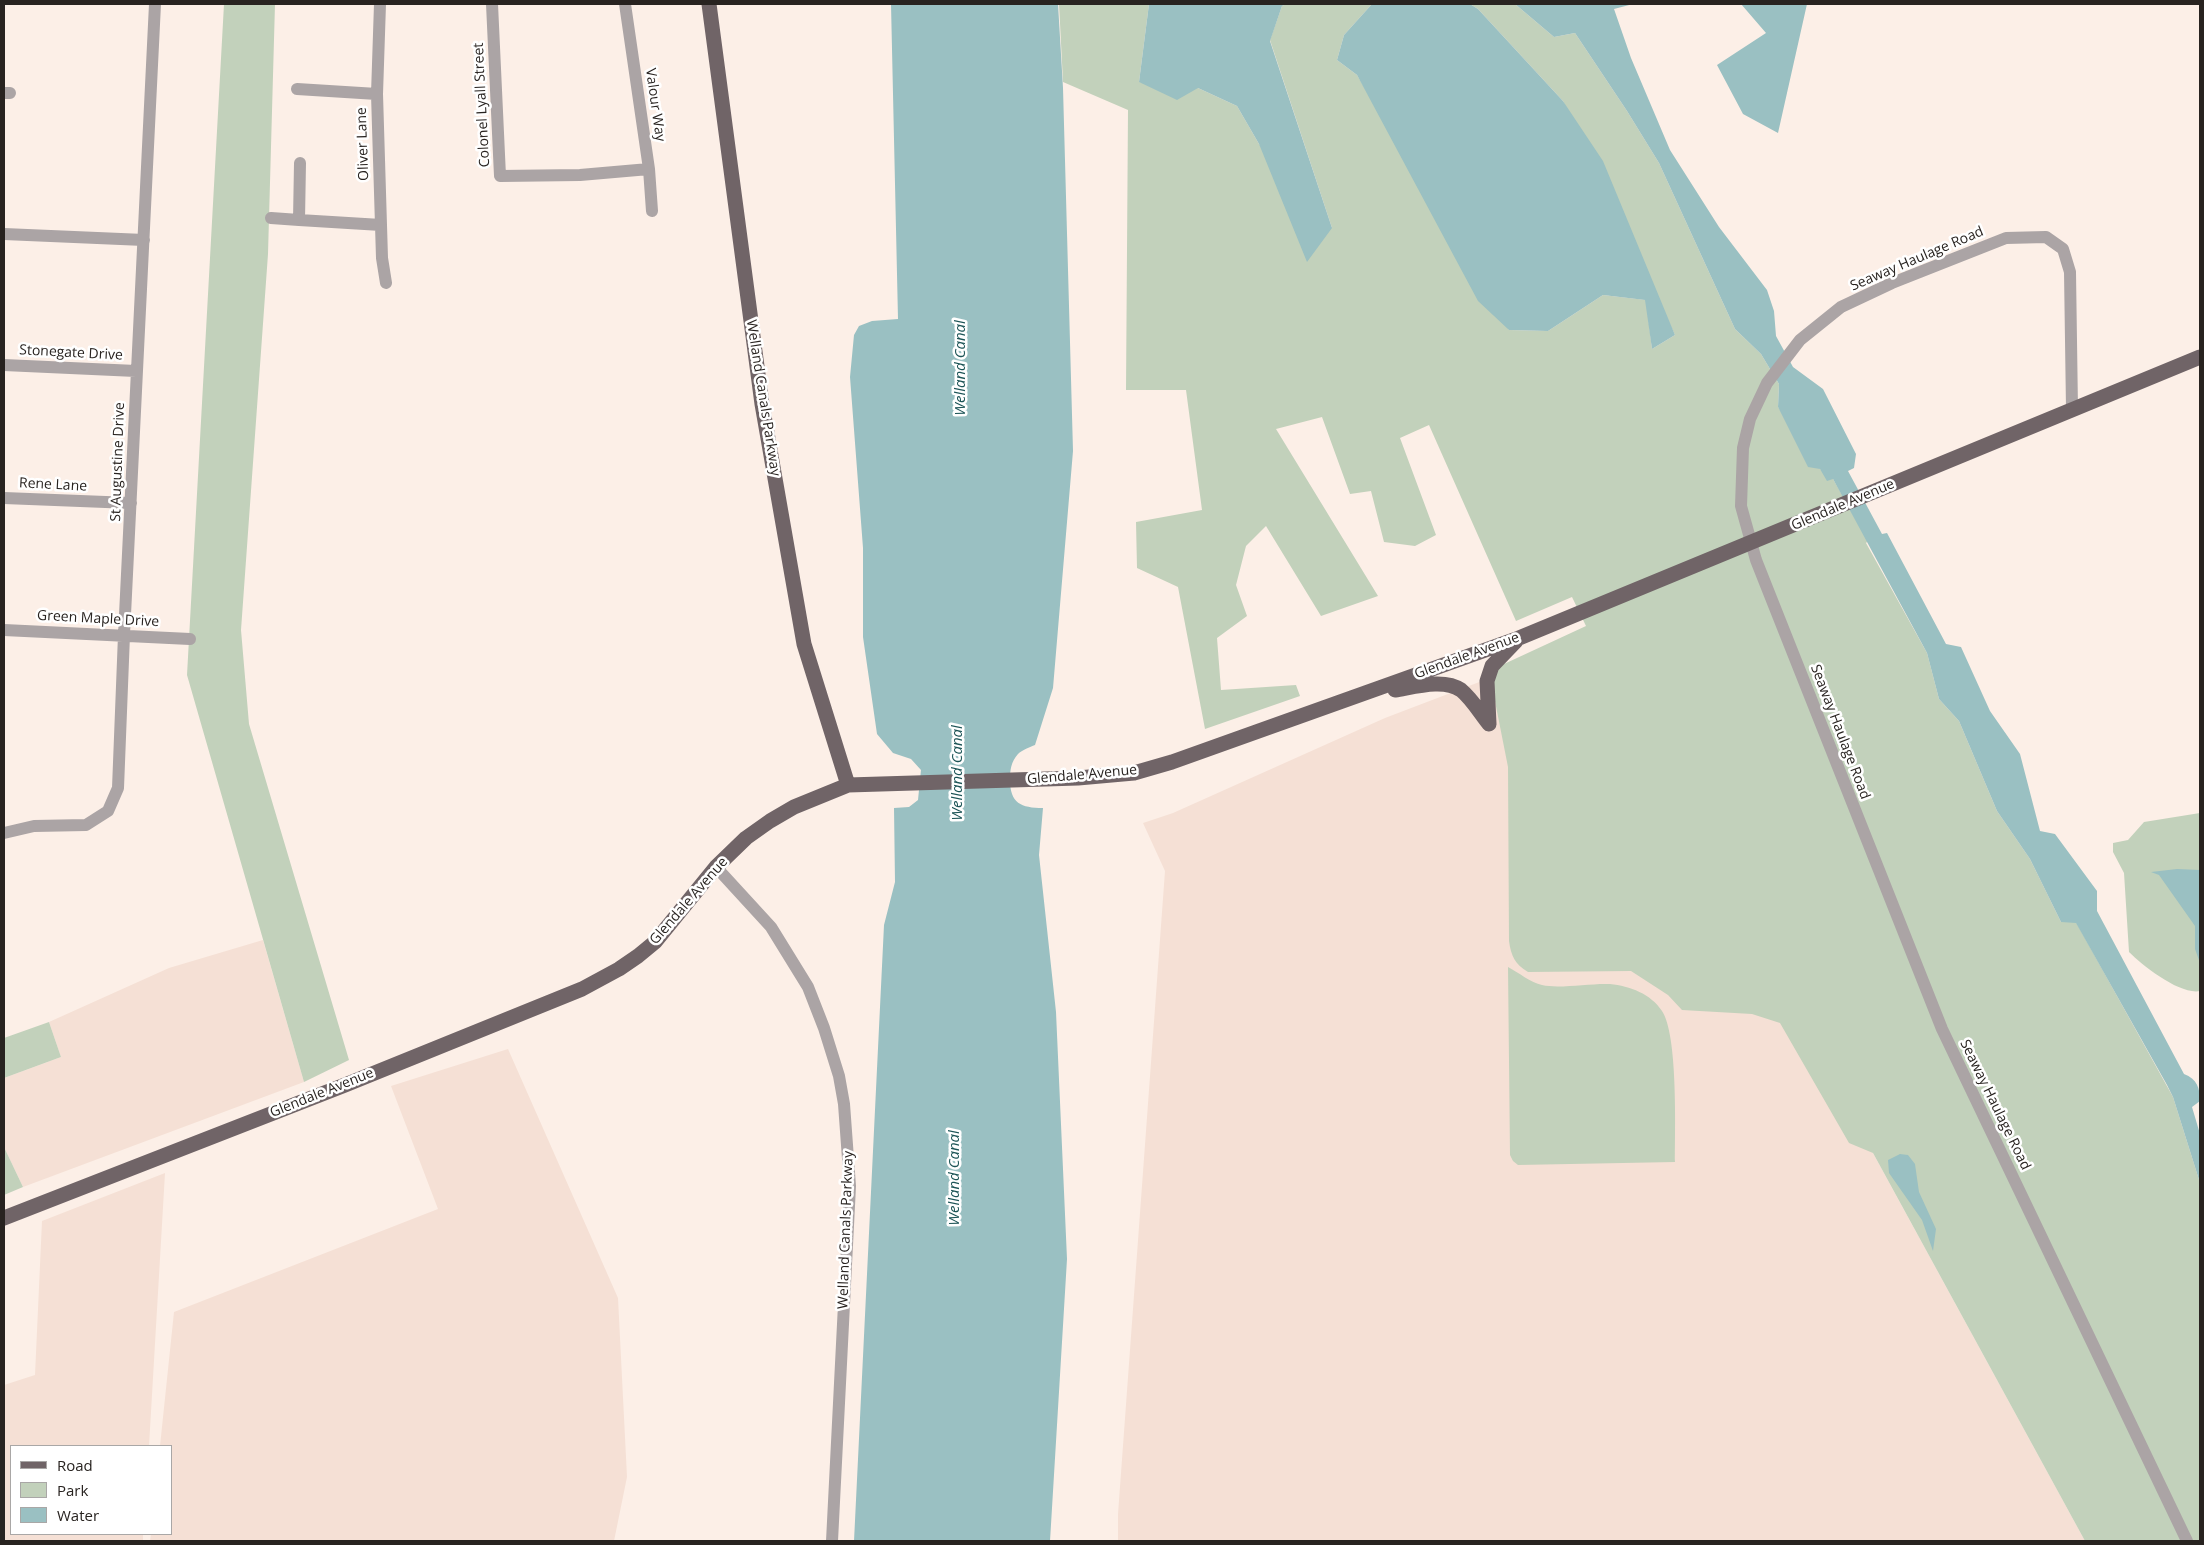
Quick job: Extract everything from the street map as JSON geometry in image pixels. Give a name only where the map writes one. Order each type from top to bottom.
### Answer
[{"type":"main road","name":"Welland Canals Parkway","points":[[709,4],[762,404],[802,634],[848,785]]},
{"type":"main road","name":"Glendale Avenue","points":[[4,1218],[345,1085],[582,989],[619,969],[649,946],[716,867],[746,838],[794,807],[848,785],[1078,778],[1134,773],[1172,762],[1519,638],[2200,357]]},
{"type":"main road","points":[[1362,694],[1437,684],[1450,685],[1461,690],[1489,724],[1487,681],[1492,666],[1519,638]]},
{"type":"street","name":"St Augustine Drive","points":[[4,833],[34,826],[86,825],[108,811],[118,788],[136,371],[155,4]]},
{"type":"street","name":"Oliver Lane","points":[[380,4],[377,94],[382,258],[386,283]]},
{"type":"street","name":"Colonel Lyall Street","points":[[492,4],[500,176],[580,175],[650,169]]},
{"type":"street","name":"Valour Way","points":[[625,4],[650,169],[652,211]]},
{"type":"street","points":[[296,89],[377,94]]},
{"type":"street","points":[[298,220],[300,164]]},
{"type":"street","points":[[271,218],[381,224]]},
{"type":"street","points":[[4,234],[144,240]]},
{"type":"street","name":"Seaway Haulage Road","points":[[2072,409],[2070,272],[2063,250],[2046,237],[2006,238],[1892,283],[1841,307],[1800,340],[1767,383],[1750,419],[1743,448],[1740,506],[1756,560],[1942,1029],[2187,1541]]},
{"type":"street","name":"Stonegate Drive","points":[[4,365],[136,371]]},
{"type":"street","name":"Rene Lane","points":[[4,498],[131,503]]},
{"type":"street","name":"Green Maple Drive","points":[[4,630],[190,639]]},
{"type":"street","name":"Welland Canals Parkway","points":[[716,867],[767,923],[808,987],[824,1028],[839,1076],[844,1104],[850,1186],[832,1541]]},
{"type":"shaded area","points":[[1592,639],[2085,1541],[1118,1541],[1118,1514],[1165,871],[1143,823],[1173,813],[1385,718]]},
{"type":"shaded area","points":[[263,940],[304,1082],[23,1187],[4,1147],[4,1078],[61,1057],[49,1022],[169,968]]},
{"type":"shaded area","points":[[508,1049],[618,1298],[627,1477],[614,1541],[150,1541],[151,1535],[172,1535],[172,1445],[160,1445],[174,1312],[438,1209],[391,1086]]},
{"type":"shaded area","points":[[165,1173],[149,1445],[10,1445],[10,1535],[143,1535],[143,1541],[4,1541],[4,1385],[35,1375],[42,1221]]},
{"type":"green space","points":[[224,4],[275,4],[268,254],[241,630],[249,724],[349,1060],[304,1082],[187,675]]},
{"type":"green space","points":[[1059,4],[1149,4],[1139,82],[1198,88],[1237,106],[1259,144],[1332,228],[1270,40],[1282,6],[1286,4],[1372,4],[1344,35],[1337,60],[1357,75],[1509,330],[1548,331],[1603,295],[1646,300],[1652,349],[1675,335],[1563,101],[1478,9],[1470,4],[1515,4],[1554,37],[1575,33],[1659,163],[1735,329],[1761,354],[1779,384],[1778,407],[1820,469],[1833,479],[1868,541],[1866,543],[1927,653],[1939,699],[1959,721],[1997,811],[2030,859],[2061,922],[2076,922],[2173,1097],[2200,1183],[2200,1541],[2085,1541],[1873,1153],[1849,1143],[1780,1023],[1752,1014],[1682,1010],[1668,995],[1631,971],[1528,972],[1514,959],[1509,941],[1508,767],[1491,681],[1494,671],[1504,664],[1586,626],[1572,597],[1516,621],[1429,425],[1400,438],[1436,535],[1415,546],[1384,542],[1371,491],[1350,494],[1322,417],[1276,429],[1378,596],[1321,616],[1266,526],[1246,546],[1236,585],[1247,616],[1217,638],[1221,690],[1296,685],[1300,696],[1205,729],[1178,587],[1137,568],[1136,522],[1202,510],[1186,390],[1126,390],[1128,110],[1063,82]]},
{"type":"green space","points":[[2200,813],[2200,991],[2192,991],[2182,989],[2162,978],[2143,965],[2129,952],[2124,873],[2113,852],[2113,843],[2128,840],[2144,822]]},
{"type":"green space","points":[[1508,967],[1529,980],[1542,985],[1610,984],[1625,987],[1639,992],[1657,1005],[1667,1023],[1671,1040],[1675,1106],[1675,1162],[1518,1165],[1513,1161],[1510,1155]]},
{"type":"green space","points":[[49,1022],[61,1057],[4,1078],[4,1038]]},
{"type":"green space","points":[[4,1147],[23,1187],[4,1195]]},
{"type":"water","name":"Welland Canal","points":[[891,4],[1058,4],[1063,88],[1073,451],[1053,688],[1035,745],[1018,754],[1011,766],[1010,773],[1012,794],[1018,803],[1029,807],[1043,808],[1039,855],[1056,1012],[1067,1259],[1050,1541],[854,1541],[884,925],[895,882],[894,808],[909,807],[918,800],[921,770],[911,759],[893,753],[877,734],[863,637],[863,548],[850,377],[854,335],[859,326],[872,321],[898,319]]},
{"type":"water","points":[[1149,4],[1286,4],[1282,6],[1270,41],[1332,228],[1307,262],[1259,144],[1237,106],[1198,88],[1177,100],[1139,82]]},
{"type":"water","points":[[1372,4],[1470,4],[1478,9],[1563,101],[1603,161],[1675,335],[1652,349],[1645,300],[1603,295],[1548,331],[1509,330],[1478,301],[1357,75],[1337,60],[1344,35]]},
{"type":"water","points":[[1515,4],[1633,4],[1614,9],[1631,58],[1670,150],[1719,227],[1767,290],[1774,311],[1776,336],[1793,367],[1823,389],[1856,454],[1854,468],[1848,471],[1882,534],[1887,533],[1946,644],[1961,647],[1990,711],[2020,754],[2040,831],[2055,834],[2097,891],[2097,911],[2184,1074],[2192,1078],[2197,1084],[2200,1101],[2192,1107],[2200,1134],[2200,1183],[2173,1097],[2167,1085],[2076,923],[2061,922],[2030,859],[1997,811],[1959,721],[1939,699],[1927,653],[1833,479],[1827,481],[1820,469],[1808,467],[1778,407],[1779,384],[1761,354],[1735,329],[1659,163],[1575,33],[1554,37]]},
{"type":"water","points":[[1741,4],[1807,4],[1778,133],[1743,114],[1717,65],[1766,33]]},
{"type":"water","points":[[2177,869],[2200,870],[2200,963],[2195,949],[2195,926],[2159,875],[2151,872]]},
{"type":"water","points":[[1900,1154],[1908,1155],[1915,1164],[1919,1192],[1936,1229],[1933,1251],[1922,1220],[1889,1173],[1888,1160]]}]
